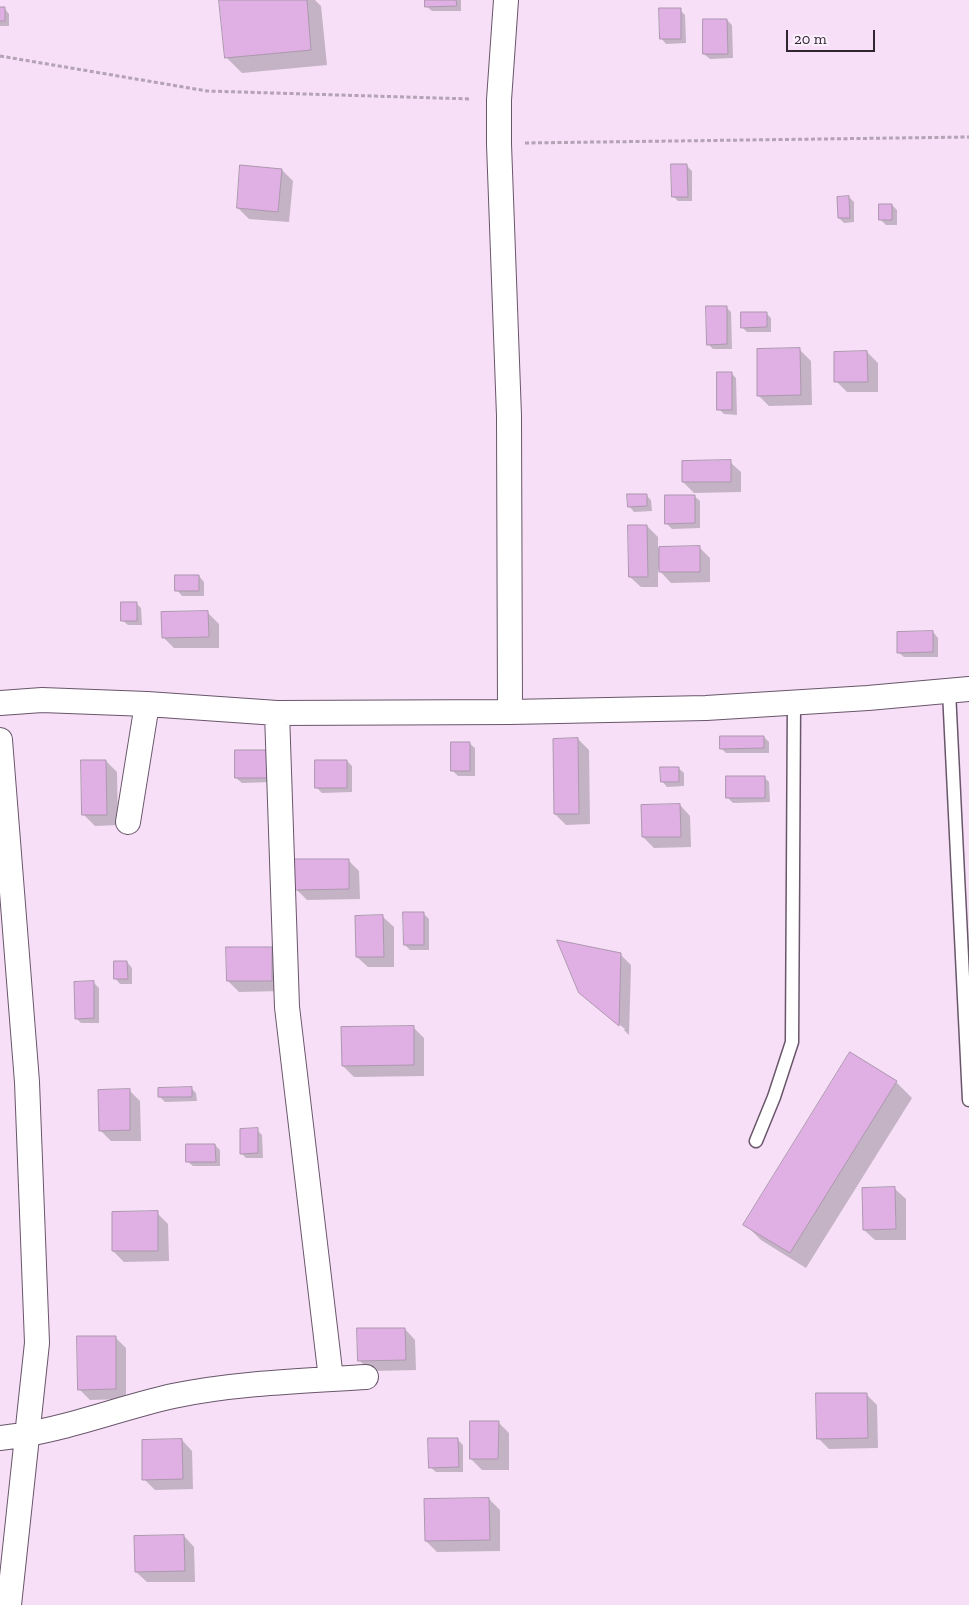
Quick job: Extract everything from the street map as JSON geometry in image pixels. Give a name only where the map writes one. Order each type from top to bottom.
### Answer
[{"type":"street","points":[[506,0],[499,144],[509,416],[510,712]]},
{"type":"street","points":[[0,703],[42,700],[147,704],[277,713],[510,712],[706,708],[868,698],[959,690]]},
{"type":"street","points":[[128,822],[147,704]]},
{"type":"street","points":[[277,713],[287,1007],[330,1379]]},
{"type":"street","points":[[0,740],[27,1082],[37,1343],[9,1605]]},
{"type":"street","points":[[0,1438],[27,1435],[173,1396],[244,1385],[366,1377]]},
{"type":"lane","points":[[959,690],[969,1100]]},
{"type":"lane","points":[[756,1141],[774,1097],[792,1042],[794,702]]},
{"type":"path","points":[[0,56],[207,91],[500,100]]},
{"type":"path","points":[[499,144],[969,137]]},
{"type":"building","points":[[219,0],[307,0],[311,50],[225,58]]},
{"type":"building","points":[[425,0],[456,0],[457,6],[425,7]]},
{"type":"building","points":[[0,7],[5,7],[5,21],[0,21]]},
{"type":"building","points":[[659,8],[681,8],[681,39],[660,39]]},
{"type":"building","points":[[703,19],[727,19],[728,54],[703,54]]},
{"type":"building","points":[[671,164],[687,164],[688,197],[672,197]]},
{"type":"building","points":[[240,165],[282,169],[278,212],[237,208]]},
{"type":"building","points":[[849,196],[850,218],[838,218],[837,197]]},
{"type":"building","points":[[879,204],[892,204],[892,220],[879,220]]},
{"type":"building","points":[[706,306],[727,306],[727,344],[707,345]]},
{"type":"building","points":[[741,312],[767,312],[767,327],[741,328]]},
{"type":"building","points":[[800,348],[801,395],[757,396],[757,349]]},
{"type":"building","points":[[867,351],[868,382],[834,382],[834,352]]},
{"type":"building","points":[[717,372],[732,372],[732,410],[717,410]]},
{"type":"building","points":[[731,460],[731,482],[682,482],[682,461]]},
{"type":"building","points":[[627,494],[647,494],[647,506],[628,507]]},
{"type":"building","points":[[665,495],[695,495],[695,523],[665,524]]},
{"type":"building","points":[[628,525],[647,525],[648,577],[629,577]]},
{"type":"building","points":[[700,546],[700,572],[659,572],[659,547]]},
{"type":"building","points":[[175,575],[199,575],[199,591],[175,591]]},
{"type":"building","points":[[121,602],[137,602],[137,621],[121,621]]},
{"type":"building","points":[[208,611],[209,637],[162,638],[161,612]]},
{"type":"building","points":[[933,631],[933,652],[897,653],[897,632]]},
{"type":"building","points":[[720,736],[764,736],[764,748],[720,749]]},
{"type":"building","points":[[578,738],[579,814],[554,814],[553,739]]},
{"type":"building","points":[[451,742],[470,742],[470,771],[451,771]]},
{"type":"building","points":[[235,750],[267,750],[267,778],[235,778]]},
{"type":"building","points":[[81,760],[106,760],[107,815],[82,815]]},
{"type":"building","points":[[315,760],[347,760],[347,788],[315,788]]},
{"type":"building","points":[[660,767],[679,767],[679,782],[661,782]]},
{"type":"building","points":[[726,776],[765,776],[765,798],[726,798]]},
{"type":"building","points":[[680,804],[681,837],[642,837],[641,805]]},
{"type":"building","points":[[294,859],[349,859],[349,889],[295,890]]},
{"type":"building","points":[[403,912],[424,912],[424,945],[404,945]]},
{"type":"building","points":[[383,915],[384,957],[356,957],[355,916]]},
{"type":"building","points":[[557,940],[621,953],[619,1026],[579,993]]},
{"type":"building","points":[[226,947],[272,947],[272,981],[227,981]]},
{"type":"building","points":[[114,961],[127,961],[128,979],[114,979]]},
{"type":"building","points":[[94,981],[94,1018],[75,1019],[74,982]]},
{"type":"building","points":[[414,1026],[414,1065],[342,1066],[341,1027]]},
{"type":"building","points":[[850,1052],[897,1081],[790,1253],[743,1225]]},
{"type":"building","points":[[192,1087],[192,1097],[158,1097],[158,1088]]},
{"type":"building","points":[[130,1089],[130,1130],[99,1131],[98,1090]]},
{"type":"building","points":[[258,1128],[258,1153],[240,1154],[240,1129]]},
{"type":"building","points":[[186,1144],[215,1144],[216,1162],[186,1162]]},
{"type":"building","points":[[895,1187],[896,1229],[863,1230],[862,1188]]},
{"type":"building","points":[[158,1211],[158,1251],[112,1251],[112,1212]]},
{"type":"building","points":[[357,1328],[405,1328],[406,1360],[358,1361]]},
{"type":"building","points":[[77,1336],[116,1336],[116,1389],[78,1390]]},
{"type":"building","points":[[816,1393],[867,1393],[868,1438],[817,1439]]},
{"type":"building","points":[[470,1421],[499,1421],[498,1459],[470,1459]]},
{"type":"building","points":[[428,1438],[458,1438],[459,1467],[429,1468]]},
{"type":"building","points":[[182,1439],[183,1479],[142,1480],[142,1440]]},
{"type":"building","points":[[489,1498],[490,1540],[425,1541],[424,1499]]},
{"type":"building","points":[[184,1535],[185,1571],[135,1572],[134,1536]]}]
